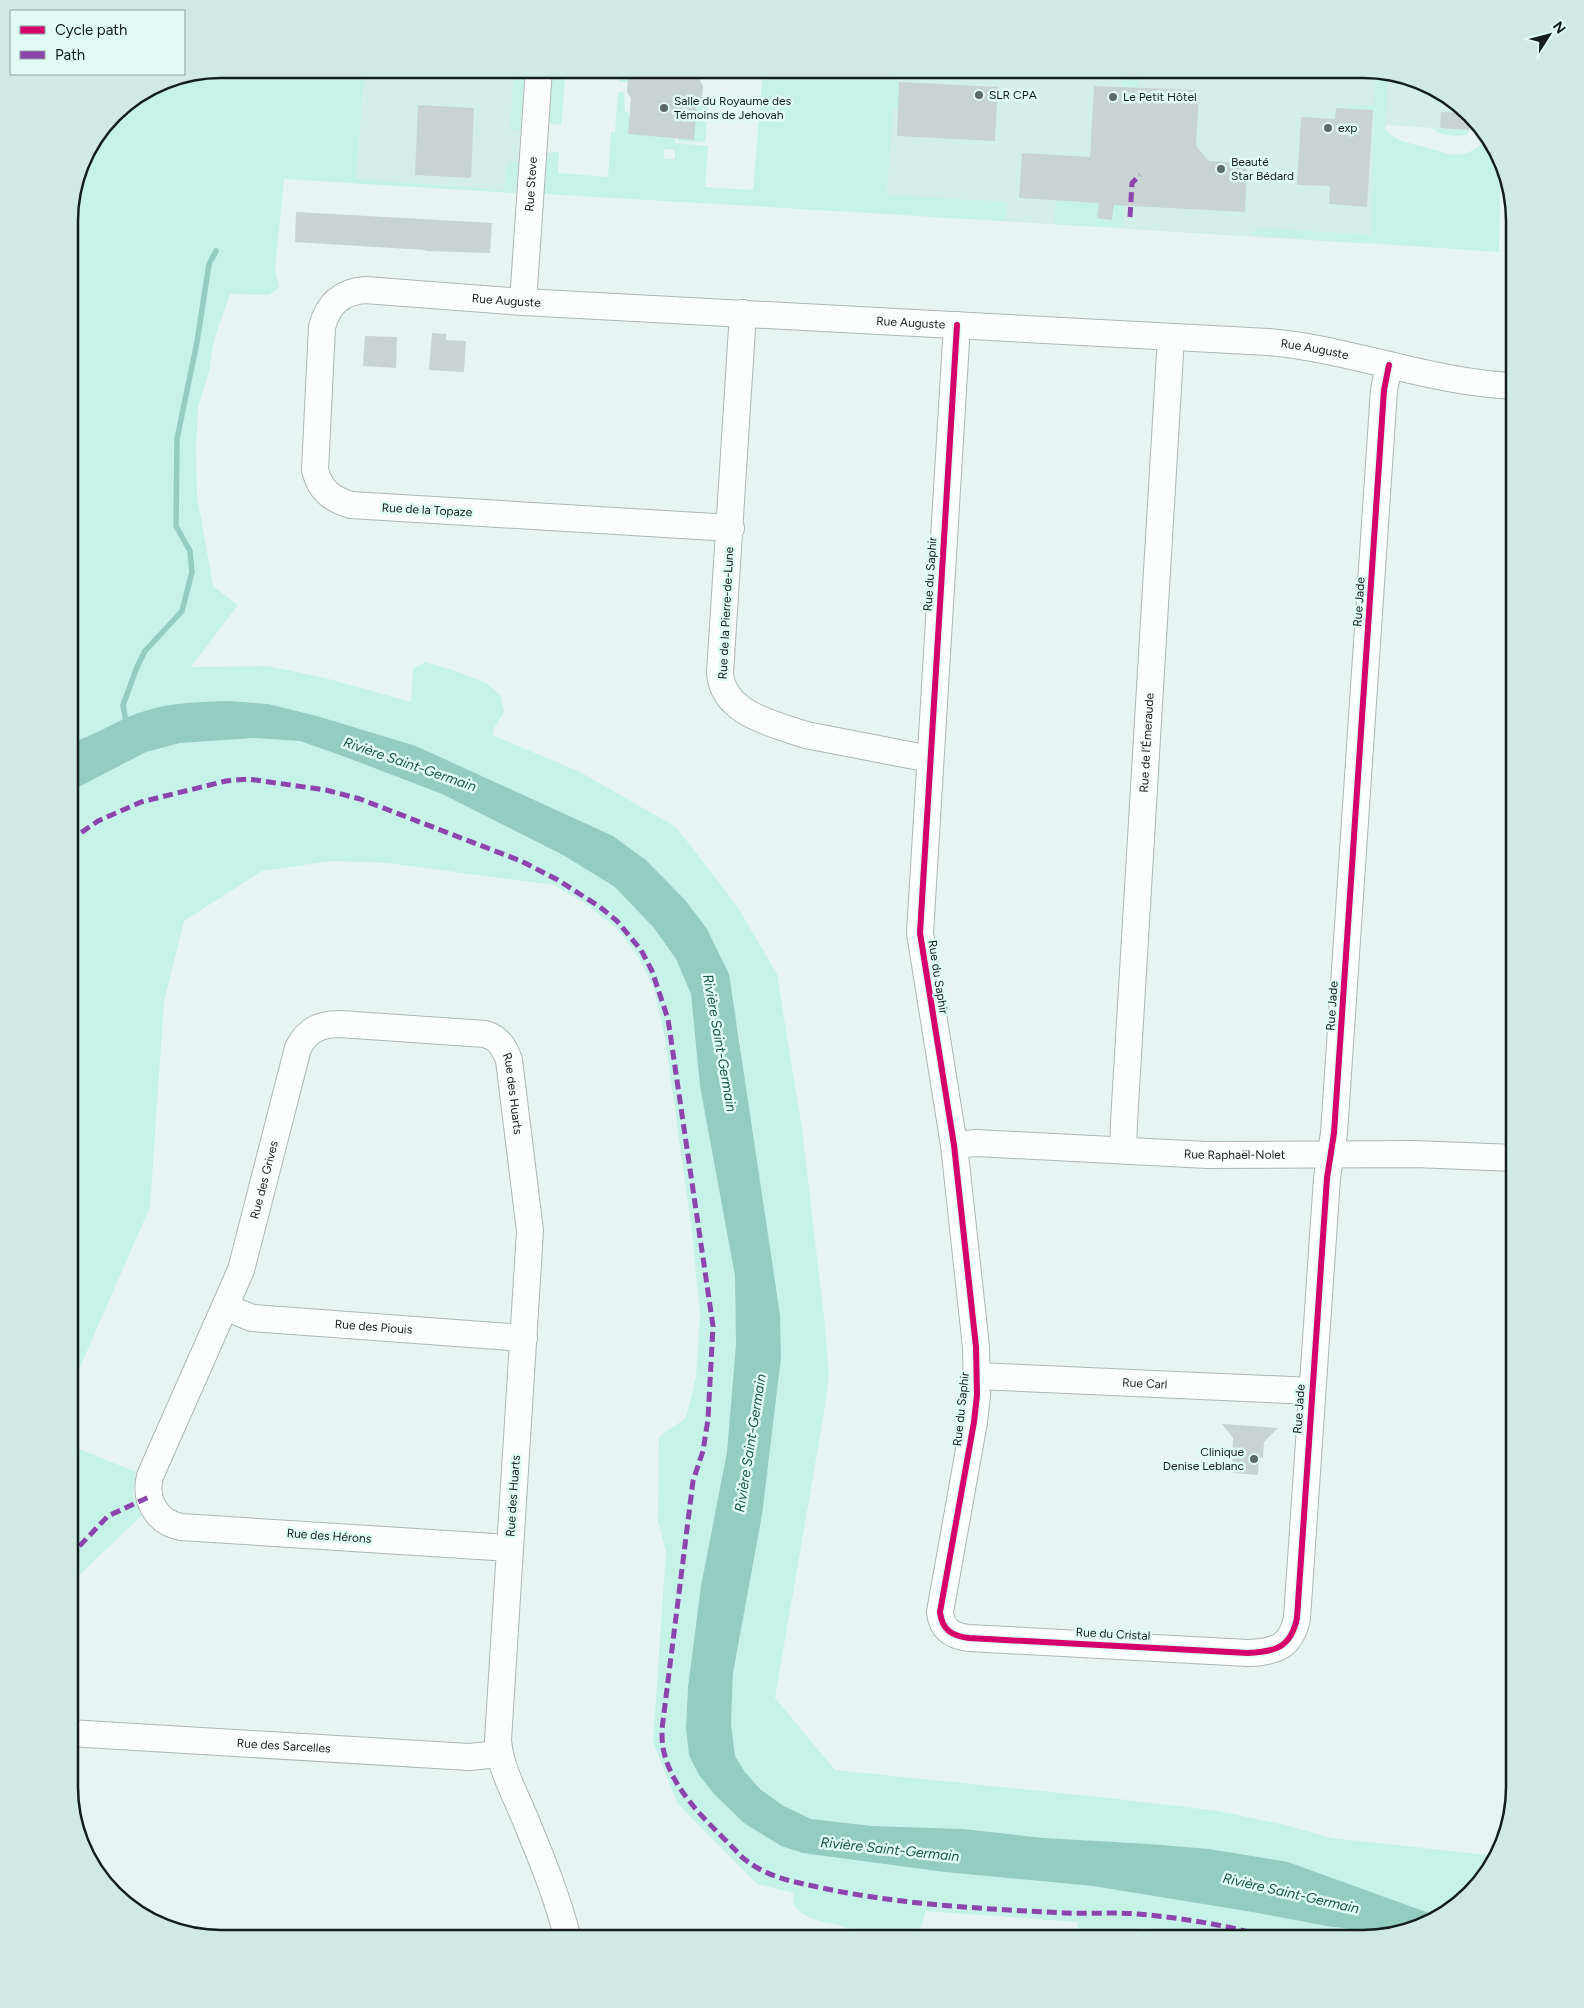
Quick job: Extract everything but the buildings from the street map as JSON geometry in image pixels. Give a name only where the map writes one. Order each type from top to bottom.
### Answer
[{"type":"street","name":"Rue Steve","points":[[522,302],[538,77]]},
{"type":"street","name":"Rue Auguste","points":[[336,300],[354,291],[365,290],[522,302],[1292,344],[1470,381],[1506,385]]},
{"type":"street","name":"Rue de la Topaze","points":[[336,300],[328,311],[322,327],[315,470],[323,488],[329,496],[337,501],[351,505],[730,528]]},
{"type":"street","name":"Rue de la Pierre-de-Lune","points":[[742,313],[720,673],[722,687],[730,699],[742,710],[806,735],[930,759]]},
{"type":"street","name":"Rue du Saphir","points":[[944,1627],[940,1612],[941,1605],[974,1422],[977,1376],[976,1347],[954,1145],[920,933],[957,325]]},
{"type":"street","name":"Rue de l'Émeraude","points":[[1124,1150],[1124,1122],[1171,337]]},
{"type":"street","name":"Rue Jade","points":[[1284,1644],[1290,1638],[1297,1618],[1327,1178],[1334,1133],[1384,390],[1389,365]]},
{"type":"street","name":"Rue des Grives","points":[[154,1510],[148,1494],[150,1476],[242,1270],[298,1048],[308,1034],[322,1025],[340,1024],[475,1032],[491,1036],[502,1044]]},
{"type":"street","name":"Rue des Huarts","points":[[502,1044],[506,1050],[511,1070],[530,1220],[498,1731],[499,1754],[552,1884],[565,1930]]},
{"type":"street","name":"Rue Raphaël-Nolet","points":[[954,1145],[976,1143],[1245,1156],[1453,1155],[1506,1158]]},
{"type":"street","name":"Rue des Piouis","points":[[225,1307],[252,1318],[524,1338]]},
{"type":"street","name":"Rue Carl","points":[[977,1376],[1312,1391]]},
{"type":"street","name":"Rue des Hérons","points":[[154,1510],[165,1522],[181,1527],[510,1548]]},
{"type":"street","name":"Rue du Cristal","points":[[944,1627],[952,1634],[969,1638],[1248,1653],[1268,1651],[1284,1644]]},
{"type":"street","name":"Rue des Sarcelles","points":[[77,1733],[468,1757],[499,1754]]},
{"type":"shaded area","points":[[220,77],[364,77],[356,179],[504,190],[507,165],[510,162],[519,162],[516,193],[284,179],[275,269],[279,287],[269,295],[230,294],[214,339],[209,371],[198,407],[196,447],[197,496],[213,586],[238,605],[191,667],[268,666],[325,678],[411,702],[413,669],[425,662],[453,670],[486,683],[501,696],[504,712],[492,735],[580,772],[676,827],[737,906],[777,974],[802,1129],[829,1376],[775,1698],[835,1770],[1218,1811],[1281,1824],[1332,1838],[1489,1855],[1471,1882],[1458,1895],[1429,1914],[1288,1862],[1209,1849],[1044,1838],[963,1829],[872,1826],[811,1819],[782,1805],[760,1789],[745,1772],[735,1756],[731,1724],[733,1673],[762,1515],[781,1358],[780,1315],[750,1123],[738,1028],[686,901],[646,860],[613,836],[416,746],[317,716],[268,704],[229,701],[183,703],[107,728],[78,740],[78,211],[82,183],[88,166],[107,133],[126,113],[157,92],[193,80]]},
{"type":"shaded area","points":[[364,77],[524,77],[516,193],[356,183]]},
{"type":"shaded area","points":[[513,77],[524,77],[520,131],[510,129]]},
{"type":"shaded area","points":[[552,77],[565,77],[561,125],[549,122]]},
{"type":"shaded area","points":[[619,77],[630,77],[628,82],[619,82]]},
{"type":"shaded area","points":[[762,77],[895,78],[899,82],[898,108],[893,108],[887,195],[1007,202],[1006,221],[544,194],[547,153],[559,152],[558,173],[608,177],[611,132],[615,132],[618,92],[624,92],[625,111],[630,114],[629,134],[675,138],[675,143],[708,146],[705,187],[753,190]],"holes":[[[664,149],[675,150],[675,159],[664,159]]]},
{"type":"shaded area","points":[[894,78],[1376,78],[1371,244],[886,214]]},
{"type":"shaded area","points":[[1123,78],[1139,78],[1138,89],[1122,88]]},
{"type":"shaded area","points":[[1376,78],[1388,80],[1385,130],[1393,137],[1401,141],[1450,154],[1462,154],[1472,151],[1483,142],[1492,157],[1501,179],[1499,252],[1249,235],[1255,230],[1262,228],[1371,235],[1375,111],[1345,109],[1346,105],[1374,106]]},
{"type":"shaded area","points":[[1388,80],[1410,85],[1435,97],[1451,107],[1474,130],[1385,125]]},
{"type":"shaded area","points":[[702,97],[708,98],[705,142],[678,141],[678,138],[694,140],[697,102]]},
{"type":"shaded area","points":[[1431,128],[1469,130],[1467,135],[1452,136]]},
{"type":"shaded area","points":[[1056,200],[1124,204],[1122,227],[1054,224]],"holes":[[[1098,209],[1113,211],[1112,220],[1097,218]]]},
{"type":"shaded area","points":[[254,738],[300,741],[442,794],[563,855],[615,887],[654,928],[676,959],[691,994],[700,1086],[735,1276],[736,1344],[727,1452],[701,1586],[688,1687],[686,1728],[715,1795],[744,1823],[781,1846],[945,1872],[1093,1886],[1359,1930],[1164,1930],[1141,1928],[1140,1930],[1077,1930],[1077,1922],[926,1911],[918,1930],[852,1930],[805,1915],[793,1904],[794,1893],[757,1884],[678,1804],[653,1742],[666,1552],[658,1521],[659,1437],[686,1418],[696,1377],[700,1313],[692,1232],[665,1039],[654,988],[636,953],[616,928],[582,901],[554,885],[387,863],[331,861],[262,871],[184,921],[164,1001],[150,1207],[77,1373],[78,788],[146,752],[180,743]]},
{"type":"shaded area","points":[[77,1448],[136,1472],[133,1493],[141,1516],[77,1577]]},
{"type":"water","name":"Rivière Saint-Germain","points":[[229,701],[268,704],[317,716],[416,746],[613,836],[646,860],[686,901],[707,929],[729,974],[780,1315],[781,1358],[762,1515],[733,1673],[731,1724],[735,1756],[745,1772],[760,1789],[782,1805],[811,1819],[872,1826],[963,1829],[1044,1838],[1209,1849],[1288,1862],[1430,1913],[1401,1926],[1359,1930],[1093,1886],[945,1872],[803,1853],[781,1846],[744,1823],[715,1795],[699,1775],[689,1755],[686,1728],[688,1687],[701,1586],[727,1452],[736,1344],[735,1276],[700,1086],[691,994],[676,959],[654,928],[615,887],[563,855],[442,794],[300,741],[254,738],[180,743],[146,752],[78,788],[78,740],[136,714],[155,708],[187,703]]},
{"type":"waterway","points":[[127,727],[123,705],[137,667],[145,651],[182,611],[192,572],[190,551],[176,526],[177,439],[197,342],[209,264],[216,251]]},
{"type":"marked path","points":[[1130,217],[1132,183],[1140,175]]},
{"type":"marked path","points":[[78,835],[98,821],[141,802],[226,781],[248,779],[326,790],[360,799],[521,861],[558,880],[600,907],[617,921],[641,950],[652,971],[668,1019],[713,1326],[708,1419],[703,1451],[693,1481],[662,1729],[663,1748],[668,1765],[684,1795],[743,1858],[763,1871],[794,1882],[886,1899],[1005,1910],[1138,1914],[1190,1920],[1242,1930]]},
{"type":"marked path","points":[[77,1548],[108,1516],[149,1497]]},
{"type":"cycle path","points":[[957,325],[920,933],[954,1145],[976,1347],[977,1395],[974,1422],[940,1612],[943,1623],[949,1631],[958,1636],[969,1638],[1248,1653],[1267,1651],[1281,1646],[1291,1636],[1294,1628],[1297,1618],[1327,1178],[1334,1133],[1384,390],[1389,365]]},
{"type":"place","name":"SLR CPA","points":[[979,95]]},
{"type":"place","name":"Le Petit Hôtel","points":[[1113,97]]},
{"type":"place","name":"Salle du Royaume des Témoins de Jehovah","points":[[664,108]]},
{"type":"place","name":"exp","points":[[1328,128]]},
{"type":"place","name":"Beauté Star Bédard","points":[[1221,169]]},
{"type":"place","name":"Clinique Denise Leblanc","points":[[1254,1459]]}]
